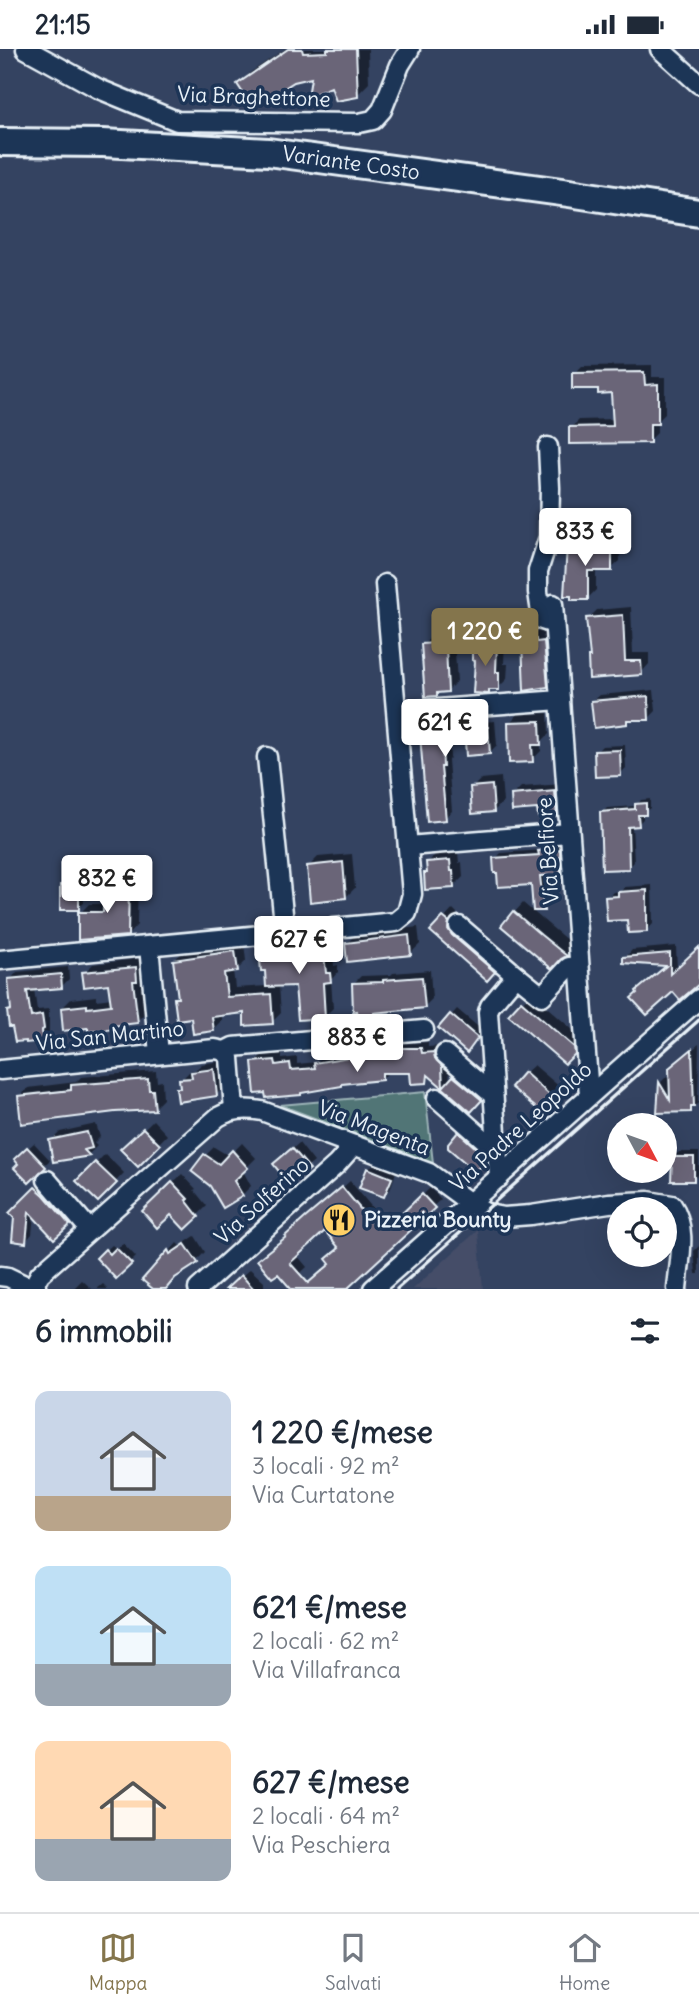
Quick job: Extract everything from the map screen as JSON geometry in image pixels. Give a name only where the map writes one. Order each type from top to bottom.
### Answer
[{"type":"highway","name":"Variante Costo","points":[[0,142],[103,143],[268,152],[699,213]]},
{"type":"street","name":"Via Braghettone","points":[[26,49],[99,89],[177,121],[359,123],[373,120],[382,110],[400,65],[410,49]]},
{"type":"street","points":[[660,49],[699,84]]},
{"type":"street","points":[[548,447],[550,537],[538,571],[538,592],[542,620],[554,624]]},
{"type":"street","points":[[0,960],[396,922],[407,913],[412,894],[385,584]]},
{"type":"street","name":"Via Belfiore","points":[[553,604],[589,1095]]},
{"type":"street","points":[[397,712],[560,700]]},
{"type":"street","points":[[267,757],[285,933]]},
{"type":"street","points":[[408,846],[569,833]]},
{"type":"street","points":[[459,926],[542,996],[569,967],[578,966]]},
{"type":"street","points":[[149,946],[159,1054]]},
{"type":"street","points":[[499,1178],[488,1012],[516,975]]},
{"type":"street","name":"Via Padre Leopoldo","points":[[373,1289],[699,999]]},
{"type":"street","name":"Via San Martino","points":[[0,1070],[215,1049],[225,1051],[233,1047],[424,1030]]},
{"type":"street","points":[[0,1276],[36,1284],[89,1229],[218,1117],[234,1111],[230,1058],[225,1051]]},
{"type":"street","points":[[445,1055],[493,1095]]},
{"type":"street","points":[[437,1098],[497,1151]]},
{"type":"street","name":"Via Magenta","points":[[234,1111],[262,1111],[429,1173],[484,1212],[504,1217],[609,1203],[648,1201],[672,1205],[678,1213],[681,1235],[677,1289]]},
{"type":"street","name":"Via Solferino","points":[[198,1289],[337,1164],[354,1145]]},
{"type":"street","points":[[47,1180],[89,1229]]},
{"type":"shaded area","points":[[478,1230],[483,1289],[413,1289]]},
{"type":"green space","points":[[425,1092],[433,1163],[280,1105]]},
{"type":"building","points":[[288,49],[302,49],[303,53],[327,52],[327,49],[356,49],[358,97],[336,101],[331,87],[308,97],[311,78],[294,82],[253,108],[237,84]]},
{"type":"building","points":[[644,372],[645,385],[658,384],[658,424],[650,424],[650,443],[569,444],[569,427],[613,426],[611,393],[598,394],[598,389],[572,389],[572,373]]},
{"type":"building","points":[[567,545],[612,545],[612,571],[588,571],[588,600],[571,600],[571,596],[564,596]]},
{"type":"building","points":[[623,615],[625,661],[641,661],[642,675],[589,679],[586,618]]},
{"type":"building","points":[[536,639],[536,642],[544,641],[548,687],[524,691],[522,640]]},
{"type":"building","points":[[472,642],[497,644],[496,672],[499,672],[499,690],[489,690],[489,694],[473,693],[475,661],[472,660]]},
{"type":"building","points":[[435,643],[435,646],[446,646],[448,692],[425,697],[421,644]]},
{"type":"building","points":[[648,696],[649,720],[627,720],[627,724],[594,728],[591,701]]},
{"type":"building","points":[[449,721],[449,730],[488,727],[490,754],[466,756],[465,741],[442,742],[441,767],[446,820],[427,822],[419,722]]},
{"type":"building","points":[[540,721],[541,745],[532,745],[533,762],[509,763],[508,722]]},
{"type":"building","points":[[620,750],[621,776],[595,777],[594,751]]},
{"type":"building","points":[[492,785],[494,812],[472,814],[470,787]]},
{"type":"building","points":[[555,791],[557,816],[538,817],[537,809],[512,811],[511,795]]},
{"type":"building","points":[[646,803],[646,815],[638,815],[639,826],[628,827],[629,869],[602,870],[600,812],[635,809],[635,804]]},
{"type":"building","points":[[560,849],[561,875],[540,876],[544,911],[533,911],[531,885],[498,887],[493,858],[539,855],[538,851]]},
{"type":"building","points":[[450,860],[454,888],[425,890],[426,862]]},
{"type":"building","points":[[343,862],[346,898],[310,902],[307,866]]},
{"type":"building","points":[[104,882],[129,882],[128,936],[78,940],[78,912],[103,912]]},
{"type":"building","points":[[60,885],[79,885],[79,910],[60,910]]},
{"type":"building","points":[[647,890],[647,932],[628,933],[627,920],[607,921],[605,897],[618,896],[618,892]]},
{"type":"building","points":[[513,911],[567,956],[552,969],[501,926]]},
{"type":"building","points":[[443,917],[449,922],[448,929],[452,935],[495,972],[487,981],[430,931]]},
{"type":"building","points":[[409,935],[411,955],[347,962],[345,943]]},
{"type":"building","points":[[323,944],[326,973],[330,973],[331,982],[323,983],[325,1018],[298,1020],[295,986],[266,987],[259,951]]},
{"type":"building","points":[[699,947],[699,984],[680,1000],[673,992],[647,1015],[631,998],[666,966],[623,963],[623,957],[670,953],[670,974]]},
{"type":"building","points":[[235,951],[238,971],[224,973],[227,997],[271,994],[273,1024],[244,1026],[244,1013],[212,1017],[214,1031],[193,1034],[191,1018],[177,1020],[174,998],[178,998],[173,960]]},
{"type":"building","points":[[136,967],[137,981],[133,981],[138,1023],[88,1032],[88,1028],[63,1031],[61,1008],[111,1005],[108,984],[84,987],[82,972]]},
{"type":"building","points":[[61,974],[62,988],[27,991],[31,1017],[42,1015],[43,1041],[15,1042],[7,1011],[11,1010],[8,979]]},
{"type":"building","points":[[422,977],[425,1008],[374,1015],[358,1015],[357,1011],[353,1012],[352,983]]},
{"type":"building","points":[[521,1001],[574,1047],[575,1054],[565,1064],[508,1015]]},
{"type":"building","points":[[450,1014],[478,1038],[467,1053],[438,1028]]},
{"type":"building","points":[[421,1048],[422,1053],[434,1052],[435,1058],[442,1066],[443,1087],[453,1076],[482,1100],[471,1112],[428,1075],[427,1083],[411,1084],[410,1073],[382,1073],[382,1080],[342,1084],[301,1095],[266,1098],[265,1093],[255,1094],[252,1062],[275,1060],[276,1065],[290,1063],[291,1070],[315,1068],[314,1063],[355,1056],[355,1052]]},
{"type":"building","points":[[692,1049],[694,1107],[691,1107],[691,1112],[657,1113],[659,1082],[670,1100],[669,1068]]},
{"type":"building","points":[[214,1069],[217,1096],[178,1102],[176,1088],[180,1088],[179,1079],[192,1078],[191,1072]]},
{"type":"building","points":[[524,1072],[553,1098],[541,1112],[511,1087]]},
{"type":"building","points":[[148,1079],[149,1090],[153,1090],[155,1110],[115,1112],[21,1124],[18,1096],[71,1090],[71,1085]]},
{"type":"building","points":[[143,1128],[160,1145],[138,1167],[120,1149]]},
{"type":"building","points":[[87,1132],[92,1148],[84,1150],[90,1156],[53,1162],[49,1140]]},
{"type":"building","points":[[458,1132],[486,1157],[476,1172],[448,1148],[448,1144]]},
{"type":"building","points":[[27,1147],[46,1167],[29,1183],[14,1168],[18,1164],[14,1159]]},
{"type":"building","points":[[292,1148],[310,1169],[290,1185],[273,1164]]},
{"type":"building","points":[[232,1150],[248,1168],[234,1181],[243,1196],[223,1208],[210,1186],[191,1171],[204,1154],[219,1164]]},
{"type":"building","points":[[677,1157],[694,1157],[694,1181],[677,1181]]},
{"type":"building","points":[[95,1162],[117,1183],[98,1202],[76,1181]]},
{"type":"building","points":[[367,1168],[392,1178],[384,1197],[359,1188]]},
{"type":"building","points":[[172,1182],[188,1199],[186,1200],[199,1217],[185,1230],[171,1215],[157,1228],[142,1211]]},
{"type":"building","points":[[35,1187],[70,1225],[54,1239],[29,1212],[26,1243],[12,1241],[14,1218],[9,1213]]},
{"type":"building","points":[[342,1187],[372,1223],[379,1216],[389,1226],[422,1194],[435,1208],[347,1289],[291,1289],[278,1274],[272,1278],[257,1260]],"holes":[[[325,1231],[339,1248],[326,1259],[330,1264],[308,1283],[290,1263]]]},
{"type":"building","points":[[185,1244],[198,1263],[175,1278],[166,1289],[153,1289],[142,1280],[168,1250],[170,1254]]},
{"type":"building","points":[[116,1248],[132,1264],[116,1279],[96,1258],[105,1249],[110,1254]]},
{"type":"building","points":[[241,1275],[254,1289],[226,1289]]},
{"type":"railway","points":[[397,1289],[699,1020]]},
{"type":"place","name":"Pizzeria Bounty","points":[[339,1220]]}]
